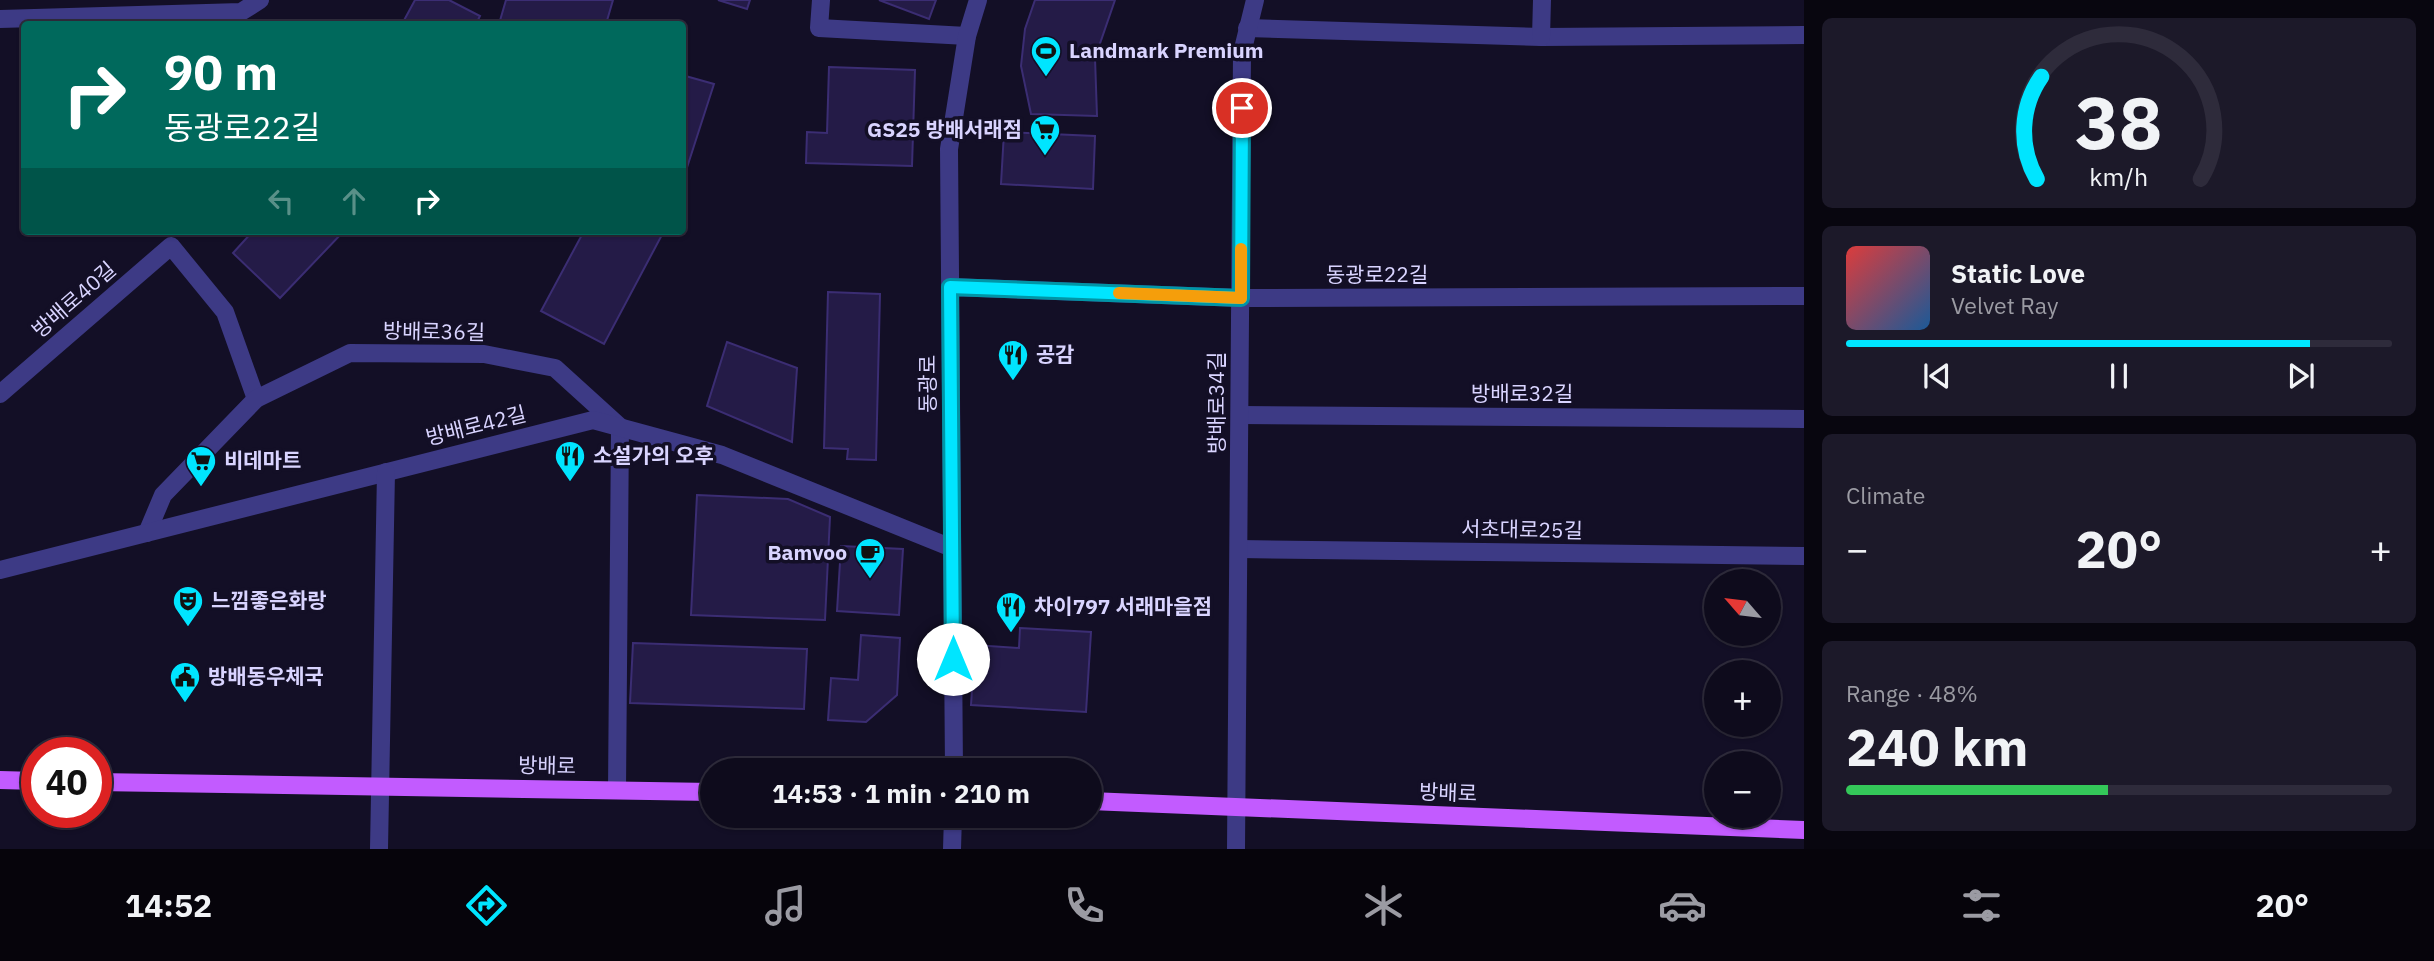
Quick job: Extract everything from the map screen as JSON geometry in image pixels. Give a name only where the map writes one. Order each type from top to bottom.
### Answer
[{"type":"main road","points":[[0,780],[21,781]]},
{"type":"main road","name":"방배로","points":[[112,782],[700,792]]},
{"type":"main road","name":"방배로","points":[[1102,802],[1804,830]]},
{"type":"street","points":[[0,19],[241,12],[260,0]]},
{"type":"street","points":[[821,0],[819,28],[967,36]]},
{"type":"street","name":"동광로","points":[[954,758],[949,149],[967,36],[978,0]]},
{"type":"street","name":"방배로34길","points":[[1236,849],[1242,53],[1255,0]]},
{"type":"street","points":[[1541,37],[1542,0]]},
{"type":"street","points":[[1247,28],[1541,37],[1804,35]]},
{"type":"street","name":"방배로40길","points":[[0,394],[171,246],[225,312],[256,399]]},
{"type":"street","name":"동광로22길","points":[[950,287],[1241,298],[1804,296]]},
{"type":"street","name":"방배로36길","points":[[147,533],[163,495],[256,399],[350,353],[484,354],[555,368],[620,427]]},
{"type":"street","name":"방배로32길","points":[[1240,415],[1804,419]]},
{"type":"street","name":"방배로42길","points":[[0,570],[593,420],[722,455],[952,548]]},
{"type":"street","points":[[617,790],[620,427]]},
{"type":"street","points":[[379,849],[386,472]]},
{"type":"street","name":"서초대로25길","points":[[1238,549],[1804,556]]},
{"type":"street","points":[[951,849],[952,828]]},
{"type":"building","points":[[415,0],[449,0],[480,16],[478,21],[404,21]]},
{"type":"building","points":[[506,0],[613,0],[607,21],[500,21]]},
{"type":"building","points":[[718,0],[750,0],[747,9]]},
{"type":"building","points":[[879,0],[936,0],[929,19]]},
{"type":"building","points":[[1035,0],[1115,0],[1095,58],[1097,116],[1031,114],[1021,66],[1025,29]]},
{"type":"building","points":[[829,67],[915,70],[912,166],[806,163],[807,132],[827,133]]},
{"type":"building","points":[[686,76],[714,84],[686,171]]},
{"type":"building","points":[[1004,132],[1095,136],[1093,189],[1001,184]]},
{"type":"building","points":[[249,235],[340,235],[280,298],[233,253]]},
{"type":"building","points":[[582,235],[662,235],[604,344],[541,311]]},
{"type":"building","points":[[828,292],[880,294],[876,460],[847,459],[848,449],[824,448]]},
{"type":"building","points":[[727,342],[797,368],[792,442],[707,406]]},
{"type":"building","points":[[697,495],[788,499],[830,517],[825,620],[691,615]]},
{"type":"building","name":"Bamvoo","points":[[841,546],[903,549],[899,615],[837,611]]},
{"type":"building","points":[[1020,628],[1091,632],[1086,712],[971,705],[975,645],[1019,648]]},
{"type":"building","points":[[861,635],[900,638],[897,695],[866,722],[828,720],[831,678],[858,680]]},
{"type":"building","points":[[633,643],[807,649],[804,709],[630,703]]},
{"type":"slow traffic","points":[[1119,293],[1241,298],[1241,249]]},
{"type":"place","name":"Landmark Premium","points":[[1046,78]]},
{"type":"place","name":"GS25 방배서래점","points":[[1045,157]]},
{"type":"place","name":"공감","points":[[1013,382]]},
{"type":"place","name":"소설가의 오후","points":[[570,483]]},
{"type":"place","name":"비데마트","points":[[201,488]]},
{"type":"place","name":"Bamvoo","points":[[870,580]]},
{"type":"place","name":"느낌좋은화랑","points":[[188,628]]},
{"type":"place","name":"차이797 서래마을점","points":[[1011,634]]},
{"type":"place","name":"방배동우체국","points":[[185,704]]},
{"type":"route","points":[[953,659],[950,287],[1241,298],[1242,108]]}]
